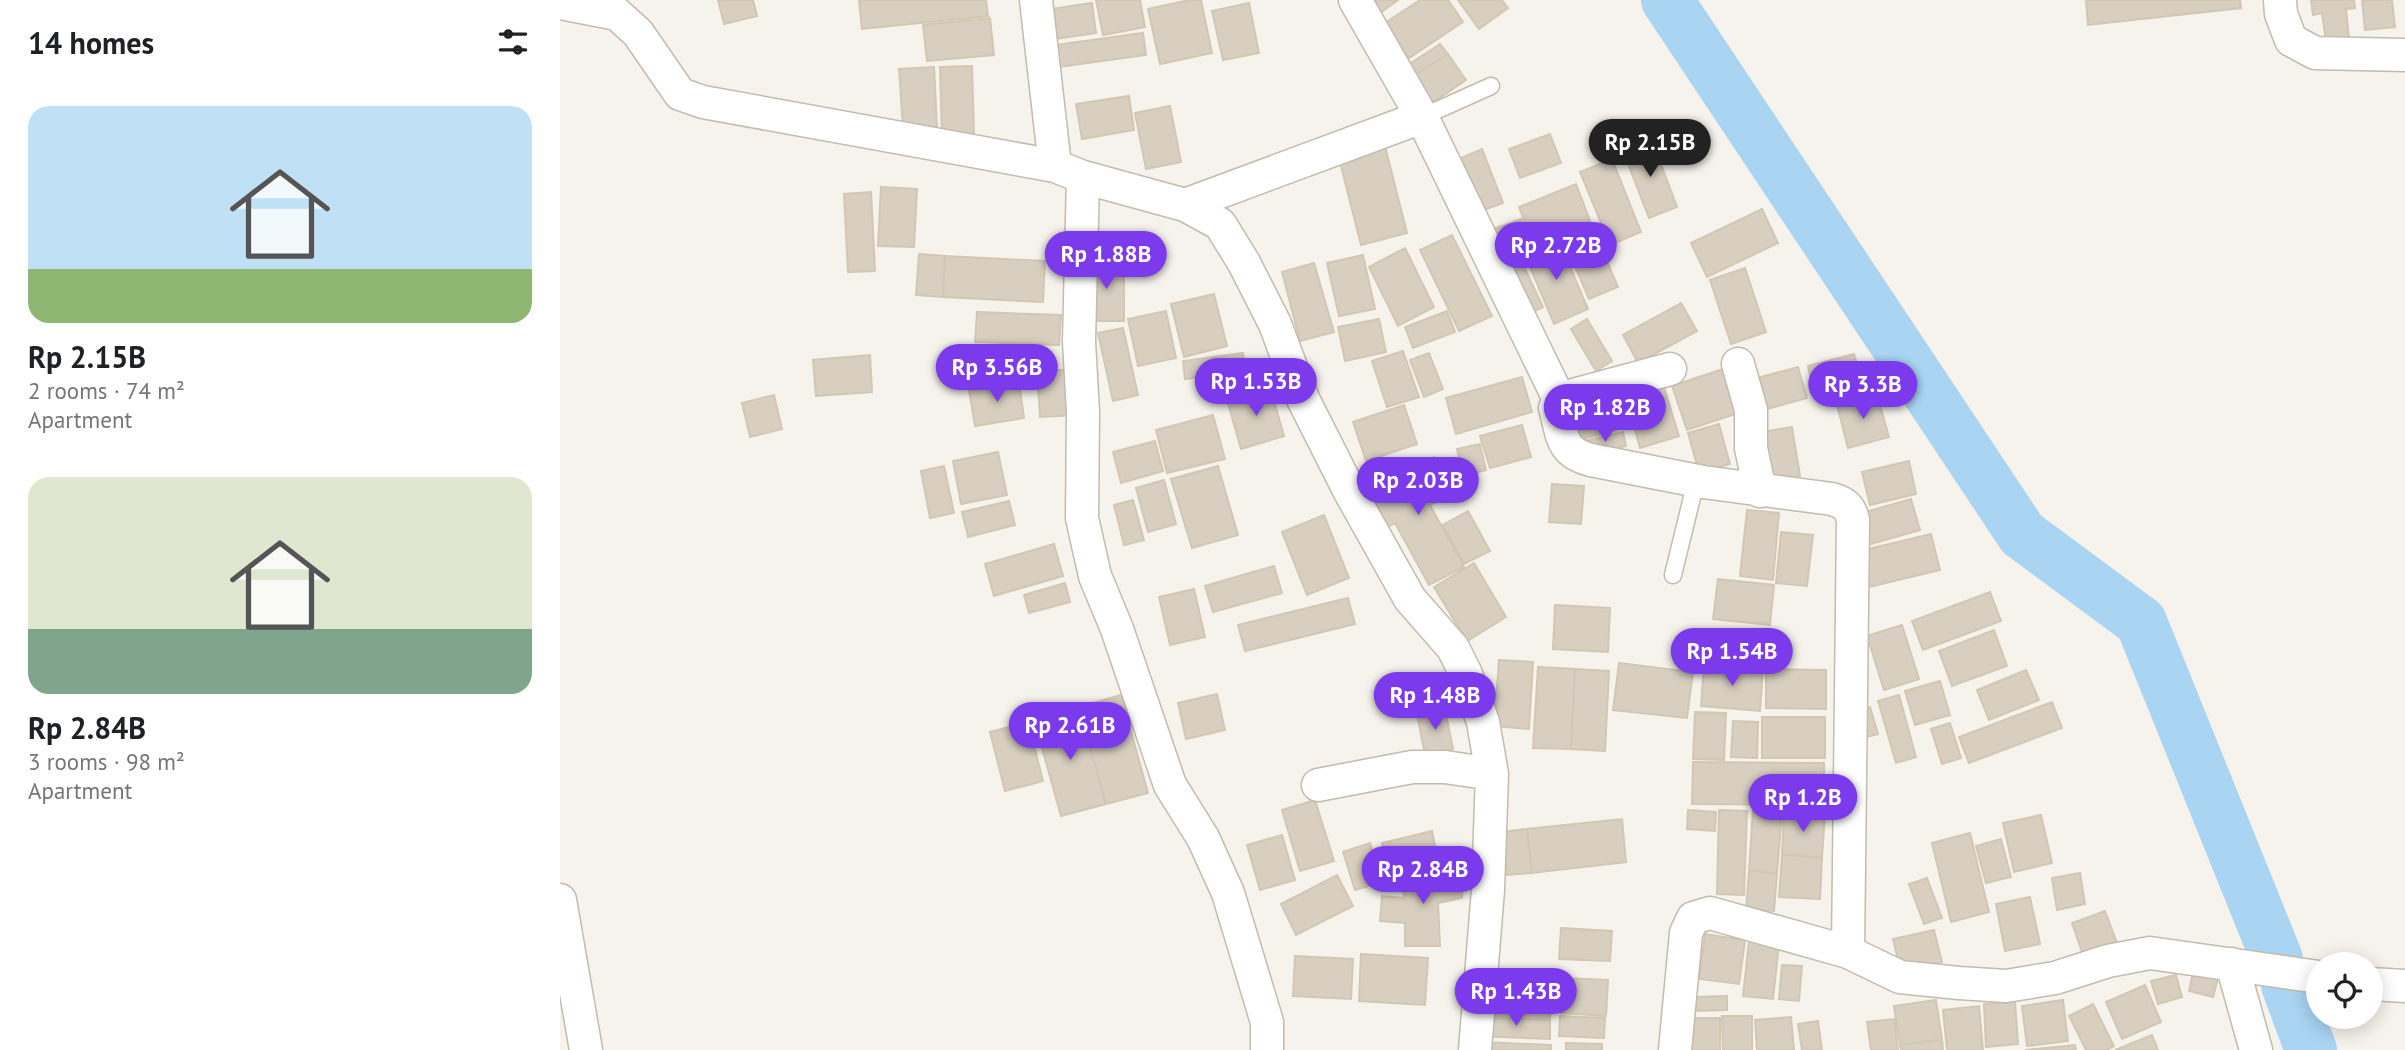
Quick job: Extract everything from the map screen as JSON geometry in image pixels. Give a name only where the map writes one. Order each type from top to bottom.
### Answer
[{"type":"street","points":[[1036,0],[1069,172],[1083,412],[1082,517],[1095,576],[1117,629],[1170,785],[1203,838],[1228,892],[1267,1022],[1267,1050]]},
{"type":"street","points":[[1355,0],[1422,117],[1559,399],[1555,408],[1567,450],[1576,456],[1696,481],[1832,499],[1843,502],[1850,509],[1853,520],[1848,952]]},
{"type":"street","points":[[2280,0],[2281,14],[2291,40],[2315,53],[2405,55]]},
{"type":"street","points":[[560,3],[617,14],[638,33],[680,94],[703,102],[1069,172],[1185,205],[1220,225],[1275,324],[1303,398],[1350,492],[1410,598],[1453,648],[1466,674],[1483,722],[1492,774],[1489,858],[1475,1050]]},
{"type":"street","points":[[1185,205],[1422,117]]},
{"type":"street","points":[[1738,364],[1751,410],[1752,456],[1760,491]]},
{"type":"street","points":[[1559,399],[1670,369]]},
{"type":"street","points":[[1318,785],[1412,767],[1445,767],[1492,774]]},
{"type":"street","points":[[560,900],[586,1050]]},
{"type":"street","points":[[1675,1050],[1686,933],[1693,918],[1710,914],[1848,952],[1900,977],[2006,986],[2055,978],[2108,961],[2150,953],[2306,975]]},
{"type":"street","points":[[2232,964],[2256,1050]]},
{"type":"street","points":[[2383,985],[2405,986]]},
{"type":"lane","points":[[1422,117],[1491,86]]},
{"type":"lane","points":[[1673,575],[1696,481]]},
{"type":"lane","points":[[1405,876],[1489,858]]},
{"type":"building","points":[[718,0],[753,0],[757,16],[724,24]]},
{"type":"building","points":[[859,0],[986,0],[988,16],[862,29]]},
{"type":"building","points":[[1096,0],[1140,0],[1145,27],[1103,35]]},
{"type":"building","points":[[1201,0],[1212,53],[1160,64],[1148,9]]},
{"type":"building","points":[[1361,0],[1398,0],[1373,18]]},
{"type":"building","points":[[1420,0],[1448,0],[1463,22],[1409,58],[1385,23]]},
{"type":"building","points":[[1458,0],[1502,0],[1508,8],[1479,29]]},
{"type":"building","points":[[2086,0],[2240,0],[2241,8],[2088,25]]},
{"type":"building","points":[[2311,0],[2354,0],[2355,8],[2346,9],[2349,38],[2326,41],[2322,13],[2313,15]]},
{"type":"building","points":[[2362,0],[2392,0],[2395,27],[2365,30]]},
{"type":"building","points":[[1092,3],[1096,33],[1055,39],[1051,9]]},
{"type":"building","points":[[1249,3],[1259,53],[1223,60],[1212,11]]},
{"type":"building","points":[[990,18],[994,55],[927,61],[923,25]]},
{"type":"building","points":[[1143,33],[1146,55],[1058,67],[1055,45]]},
{"type":"building","points":[[1440,44],[1448,54],[1407,80],[1400,70]]},
{"type":"building","points":[[1448,54],[1466,80],[1426,107],[1407,80]]},
{"type":"building","points":[[972,66],[974,134],[942,135],[940,67]]},
{"type":"building","points":[[934,67],[937,127],[903,128],[899,69]]},
{"type":"building","points":[[1129,96],[1134,130],[1082,139],[1076,104]]},
{"type":"building","points":[[1170,106],[1181,162],[1146,169],[1135,113]]},
{"type":"building","points":[[1550,134],[1561,163],[1520,178],[1509,149]]},
{"type":"building","points":[[1652,140],[1677,207],[1649,218],[1623,151]]},
{"type":"building","points":[[1385,146],[1407,233],[1361,245],[1339,158]]},
{"type":"building","points":[[1482,149],[1503,203],[1473,214],[1452,162]]},
{"type":"building","points":[[1612,159],[1641,232],[1610,245],[1580,172]]},
{"type":"building","points":[[1576,184],[1590,221],[1533,243],[1519,207]]},
{"type":"building","points":[[881,187],[917,189],[914,247],[878,246]]},
{"type":"building","points":[[871,192],[875,271],[848,272],[844,194]]},
{"type":"building","points":[[1762,209],[1778,243],[1707,277],[1691,243]]},
{"type":"building","points":[[1521,219],[1527,238],[1489,252],[1482,233]]},
{"type":"building","points":[[1593,229],[1618,287],[1589,299],[1564,241]]},
{"type":"building","points":[[1452,235],[1492,316],[1459,331],[1420,250]]},
{"type":"building","points":[[1559,241],[1588,309],[1554,324],[1525,255]]},
{"type":"building","points":[[1405,248],[1434,307],[1398,326],[1369,267]]},
{"type":"building","points":[[1516,250],[1543,307],[1522,317],[1494,261]]},
{"type":"building","points":[[919,254],[945,256],[943,297],[916,295]]},
{"type":"building","points":[[1363,255],[1375,309],[1339,316],[1327,263]]},
{"type":"building","points":[[945,256],[1045,261],[1043,302],[943,297]]},
{"type":"building","points":[[1088,261],[1124,261],[1124,321],[1087,321]]},
{"type":"building","points":[[1314,263],[1334,332],[1300,341],[1282,272]]},
{"type":"building","points":[[1745,268],[1766,332],[1731,344],[1710,280]]},
{"type":"building","points":[[1214,294],[1227,346],[1184,357],[1171,304]]},
{"type":"building","points":[[1681,303],[1697,331],[1638,363],[1623,335]]},
{"type":"building","points":[[1166,311],[1176,358],[1138,366],[1128,319]]},
{"type":"building","points":[[1447,311],[1455,332],[1413,348],[1405,327]]},
{"type":"building","points":[[977,312],[1061,315],[1059,345],[975,342]]},
{"type":"building","points":[[1379,319],[1386,352],[1345,361],[1338,327]]},
{"type":"building","points":[[1587,319],[1612,361],[1596,371],[1571,329]]},
{"type":"building","points":[[1123,328],[1138,395],[1113,401],[1098,333]]},
{"type":"building","points":[[1403,351],[1419,397],[1387,407],[1372,361]]},
{"type":"building","points":[[1243,353],[1245,371],[1185,379],[1183,361]]},
{"type":"building","points":[[1429,353],[1443,389],[1424,397],[1410,360]]},
{"type":"building","points":[[1854,354],[1861,379],[1814,391],[1808,366]]},
{"type":"building","points":[[870,355],[872,392],[816,396],[813,360]]},
{"type":"building","points":[[1729,367],[1744,411],[1687,430],[1672,386]]},
{"type":"building","points":[[1798,367],[1807,398],[1763,410],[1754,379]]},
{"type":"building","points":[[1073,369],[1076,415],[1040,417],[1037,372]]},
{"type":"building","points":[[1522,377],[1532,412],[1456,434],[1446,398]]},
{"type":"building","points":[[1019,383],[1024,418],[975,426],[969,390]]},
{"type":"building","points":[[1663,384],[1679,436],[1640,448],[1625,395]]},
{"type":"building","points":[[1270,387],[1284,436],[1241,449],[1227,400]]},
{"type":"building","points":[[1619,393],[1627,427],[1575,441],[1566,407]]},
{"type":"building","points":[[1877,394],[1889,437],[1848,448],[1837,405]]},
{"type":"building","points":[[774,395],[782,429],[750,437],[742,403]]},
{"type":"building","points":[[1404,405],[1417,444],[1366,461],[1353,422]]},
{"type":"building","points":[[1213,415],[1225,459],[1167,473],[1156,430]]},
{"type":"building","points":[[1719,424],[1730,464],[1699,472],[1688,433]]},
{"type":"building","points":[[1522,425],[1531,457],[1490,468],[1480,436]]},
{"type":"building","points":[[1792,427],[1800,476],[1768,481],[1761,432]]},
{"type":"building","points":[[1623,432],[1626,446],[1588,455],[1585,441]]},
{"type":"building","points":[[1155,441],[1163,471],[1121,483],[1113,452]]},
{"type":"building","points":[[1480,444],[1486,470],[1464,476],[1457,449]]},
{"type":"building","points":[[998,452],[1007,495],[961,504],[953,461]]},
{"type":"building","points":[[1434,457],[1454,492],[1430,505],[1464,567],[1429,585],[1395,523],[1381,530],[1362,496]]},
{"type":"building","points":[[1909,461],[1916,494],[1870,505],[1862,472]]},
{"type":"building","points":[[944,466],[954,513],[930,518],[921,471]]},
{"type":"building","points":[[1218,466],[1238,535],[1192,548],[1171,479]]},
{"type":"building","points":[[1164,480],[1176,524],[1148,532],[1136,488]]},
{"type":"building","points":[[1552,484],[1584,486],[1581,524],[1549,522]]},
{"type":"building","points":[[1911,499],[1920,530],[1871,544],[1862,513]]},
{"type":"building","points":[[1133,500],[1144,540],[1124,545],[1114,505]]},
{"type":"building","points":[[1009,501],[1015,525],[968,537],[962,512]]},
{"type":"building","points":[[1747,510],[1779,513],[1773,580],[1740,576]]},
{"type":"building","points":[[1468,511],[1490,551],[1464,564],[1443,525]]},
{"type":"building","points":[[1324,515],[1349,578],[1307,595],[1282,532]]},
{"type":"building","points":[[1781,532],[1813,535],[1807,586],[1776,583]]},
{"type":"building","points":[[1931,534],[1940,570],[1869,587],[1860,551]]},
{"type":"building","points":[[1054,544],[1063,576],[994,596],[985,564]]},
{"type":"building","points":[[1474,563],[1506,617],[1467,641],[1434,587]]},
{"type":"building","points":[[1274,566],[1282,593],[1213,612],[1205,586]]},
{"type":"building","points":[[1718,579],[1774,585],[1770,625],[1713,619]]},
{"type":"building","points":[[1065,583],[1070,602],[1029,613],[1024,595]]},
{"type":"building","points":[[1194,589],[1205,637],[1170,645],[1159,597]]},
{"type":"building","points":[[1990,592],[2001,621],[1923,650],[1912,621]]},
{"type":"building","points":[[1348,598],[1355,624],[1245,651],[1238,625]]},
{"type":"building","points":[[1555,605],[1610,608],[1608,652],[1553,649]]},
{"type":"building","points":[[1902,625],[1919,679],[1884,690],[1867,636]]},
{"type":"building","points":[[1994,630],[2007,666],[1952,686],[1939,651]]},
{"type":"building","points":[[1499,660],[1533,662],[1529,729],[1494,726]]},
{"type":"building","points":[[1619,663],[1693,672],[1687,718],[1613,710]]},
{"type":"building","points":[[1704,665],[1763,669],[1760,711],[1701,706]]},
{"type":"building","points":[[1538,667],[1575,669],[1571,749],[1533,748]]},
{"type":"building","points":[[1575,669],[1609,671],[1605,751],[1571,749]]},
{"type":"building","points":[[1766,669],[1826,670],[1826,709],[1766,708]]},
{"type":"building","points":[[2026,670],[2039,700],[1989,720],[1977,690]]},
{"type":"building","points":[[1940,681],[1950,715],[1915,725],[1905,691]]},
{"type":"building","points":[[1217,694],[1225,730],[1186,739],[1178,703]]},
{"type":"building","points":[[1121,695],[1148,793],[1106,804],[1079,707]]},
{"type":"building","points":[[1899,695],[1916,757],[1896,763],[1878,701]]},
{"type":"building","points":[[2052,702],[2062,728],[1969,763],[1959,737]]},
{"type":"building","points":[[1079,707],[1106,804],[1061,816],[1034,719]]},
{"type":"building","points":[[1870,707],[1878,734],[1866,737],[1858,711]]},
{"type":"building","points":[[1445,709],[1453,749],[1425,755],[1417,714]]},
{"type":"building","points":[[1695,712],[1726,713],[1724,760],[1693,759]]},
{"type":"building","points":[[1762,717],[1825,717],[1825,758],[1762,758]]},
{"type":"building","points":[[1733,721],[1758,722],[1757,758],[1731,757]]},
{"type":"building","points":[[1028,722],[1043,781],[1005,791],[990,732]]},
{"type":"building","points":[[1950,723],[1961,758],[1942,764],[1931,729]]},
{"type":"building","points":[[1693,762],[1824,763],[1824,805],[1692,804]]},
{"type":"building","points":[[1315,800],[1334,861],[1300,871],[1282,810]]},
{"type":"building","points":[[1753,809],[1782,812],[1777,873],[1749,871]]},
{"type":"building","points":[[1688,810],[1716,812],[1715,831],[1687,829]]},
{"type":"building","points":[[1719,810],[1747,811],[1744,895],[1717,894]]},
{"type":"building","points":[[1784,812],[1825,814],[1822,857],[1782,855]]},
{"type":"building","points":[[2041,815],[2052,863],[2014,872],[2003,823]]},
{"type":"building","points":[[1622,819],[1626,862],[1532,873],[1527,829]]},
{"type":"building","points":[[1527,829],[1532,873],[1506,875],[1502,832]]},
{"type":"building","points":[[1432,831],[1438,860],[1389,872],[1382,843]]},
{"type":"building","points":[[1970,833],[1989,912],[1951,922],[1932,843]]},
{"type":"building","points":[[1282,835],[1295,880],[1260,890],[1247,845]]},
{"type":"building","points":[[2001,839],[2011,877],[1986,883],[1976,846]]},
{"type":"building","points":[[1370,843],[1382,882],[1355,890],[1343,852]]},
{"type":"building","points":[[1782,855],[1822,857],[1820,899],[1779,897]]},
{"type":"building","points":[[1464,868],[1462,898],[1438,903],[1440,946],[1405,946],[1405,923],[1380,921],[1382,896],[1404,898],[1403,882]]},
{"type":"building","points":[[1749,871],[1777,873],[1774,911],[1746,909]]},
{"type":"building","points":[[2080,873],[2085,904],[2057,910],[2052,878]]},
{"type":"building","points":[[1337,875],[1353,906],[1296,935],[1281,904]]},
{"type":"building","points":[[1927,878],[1942,918],[1924,924],[1909,884]]},
{"type":"building","points":[[2030,897],[2040,944],[2005,951],[1996,904]]},
{"type":"building","points":[[2105,911],[2117,943],[2083,955],[2072,923]]},
{"type":"building","points":[[1561,928],[1612,931],[1610,961],[1559,959]]},
{"type":"building","points":[[1934,930],[1942,962],[1901,972],[1893,939]]},
{"type":"building","points":[[1705,934],[1745,940],[1739,984],[1699,979]]},
{"type":"building","points":[[1749,941],[1779,944],[1773,999],[1743,996]]},
{"type":"building","points":[[1361,954],[1428,958],[1425,1005],[1359,1001]]},
{"type":"building","points":[[1295,956],[1353,959],[1351,999],[1293,996]]},
{"type":"building","points":[[1782,965],[1802,966],[1799,1001],[1779,999]]},
{"type":"building","points":[[2194,969],[2219,974],[2213,997],[2189,991]]},
{"type":"building","points":[[2176,975],[2182,997],[2158,1004],[2151,981]]},
{"type":"building","points":[[1562,978],[1608,980],[1606,1016],[1561,1013]]},
{"type":"building","points":[[2145,985],[2161,1022],[2122,1039],[2106,1002]]},
{"type":"building","points":[[1482,987],[1551,989],[1550,1020],[1481,1018]]},
{"type":"building","points":[[1727,996],[1727,1010],[1691,1011],[1691,997]]},
{"type":"building","points":[[1936,1000],[1942,1039],[1900,1045],[1894,1006]]},
{"type":"building","points":[[2063,1000],[2068,1041],[2027,1046],[2022,1006]]},
{"type":"building","points":[[2015,1002],[2018,1044],[1986,1047],[1984,1004]]},
{"type":"building","points":[[2093,1004],[2114,1046],[2106,1050],[2086,1050],[2069,1016]]},
{"type":"building","points":[[1979,1006],[1983,1050],[1947,1050],[1943,1010]]},
{"type":"building","points":[[1560,1016],[1605,1018],[1604,1038],[1559,1036]]},
{"type":"building","points":[[1722,1016],[1752,1016],[1752,1050],[1723,1050]]},
{"type":"building","points":[[1791,1017],[1794,1050],[1757,1050],[1755,1020]]},
{"type":"building","points":[[1481,1018],[1550,1020],[1550,1039],[1480,1036]]},
{"type":"building","points":[[1682,1018],[1720,1018],[1720,1050],[1682,1050]]},
{"type":"building","points":[[1894,1019],[1898,1050],[1871,1050],[1867,1022]]},
{"type":"building","points":[[1818,1021],[1822,1050],[1802,1050],[1798,1024]]},
{"type":"building","points":[[2152,1035],[2158,1050],[2115,1050]]},
{"type":"building","points":[[1942,1039],[1943,1050],[1901,1050],[1900,1045]]},
{"type":"building","points":[[1483,1042],[1551,1045],[1551,1050],[1483,1050]]},
{"type":"building","points":[[1566,1043],[1602,1044],[1602,1050],[1566,1050]]},
{"type":"building","points":[[2075,1045],[2076,1050],[2025,1050]]},
{"type":"waterway","points":[[1667,0],[2022,534],[2141,622],[2277,959]]},
{"type":"waterway","points":[[2287,985],[2311,1050]]}]
